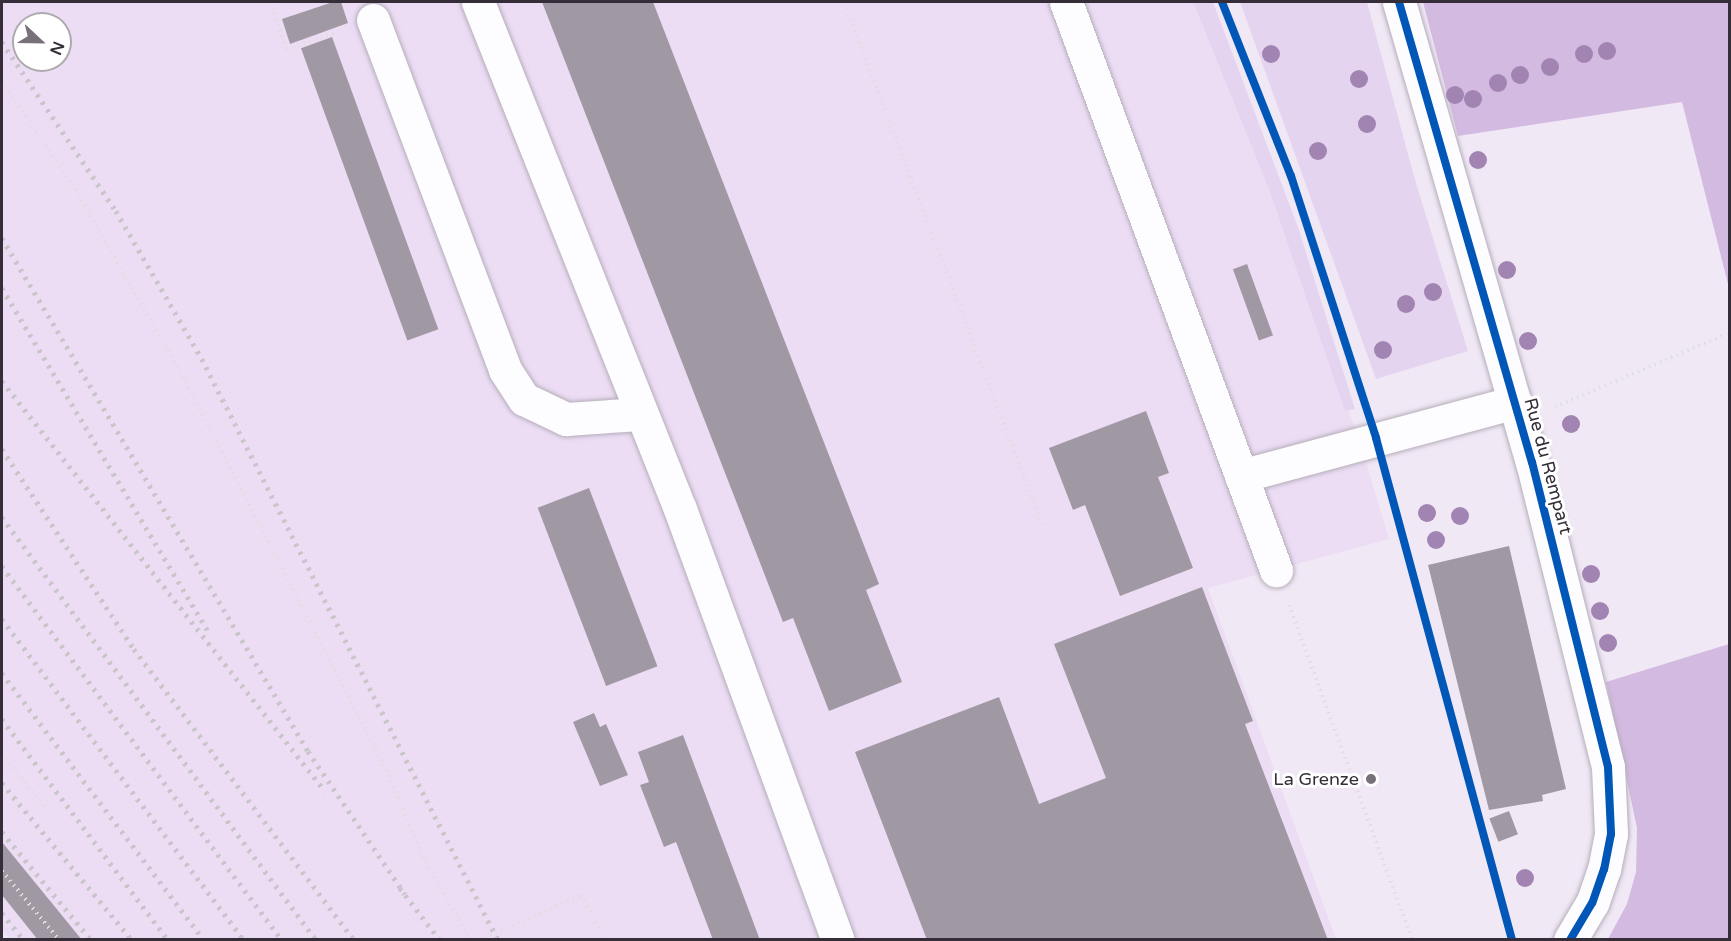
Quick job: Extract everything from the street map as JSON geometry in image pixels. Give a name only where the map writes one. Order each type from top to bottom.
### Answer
[{"type":"street","points":[[478,2],[640,414],[838,939]]},
{"type":"street","points":[[1066,2],[1276,570]]},
{"type":"street","name":"Rue du Rempart","points":[[1399,2],[1517,412],[1608,767],[1611,834],[1604,869],[1592,903],[1570,939]]},
{"type":"street","points":[[373,20],[506,370],[524,399],[566,419],[640,414]]},
{"type":"street","points":[[1241,476],[1517,412]]},
{"type":"path","points":[[270,2],[287,50],[373,20]]},
{"type":"path","points":[[844,2],[1043,526]]},
{"type":"path","points":[[2,81],[72,184],[180,371],[384,764],[420,851],[470,939]]},
{"type":"path","points":[[1517,412],[1726,334]]},
{"type":"path","points":[[1276,570],[1412,939]]},
{"type":"path","points":[[2,754],[49,812]]},
{"type":"path","points":[[2,872],[58,939]]},
{"type":"path","points":[[478,939],[582,895],[605,939]]},
{"type":"shaded area","points":[[2,2],[1193,2],[1270,192],[1360,442],[1389,539],[1208,588],[1336,939],[10,939],[2,930]]},
{"type":"shaded area","points":[[1193,2],[1213,2],[1298,227],[1355,409],[1345,411],[1270,192]]},
{"type":"shaded area","points":[[1240,2],[1367,2],[1415,180],[1468,351],[1376,379]]},
{"type":"shaded area","points":[[1423,2],[1729,2],[1729,288],[1682,102],[1458,136]]},
{"type":"shaded area","points":[[1729,644],[1729,939],[1608,939],[1627,904],[1636,872],[1637,828],[1606,682]]},
{"type":"building","points":[[333,2],[341,2],[348,23],[290,44],[282,19]]},
{"type":"building","points":[[542,2],[653,2],[879,584],[866,590],[902,682],[829,711],[793,618],[783,622]]},
{"type":"building","points":[[332,37],[438,329],[407,341],[301,48]]},
{"type":"building","points":[[1247,264],[1273,335],[1259,341],[1233,269]]},
{"type":"building","points":[[1146,411],[1169,473],[1158,477],[1193,568],[1120,596],[1085,505],[1073,510],[1049,448]]},
{"type":"building","points":[[589,488],[657,666],[606,686],[538,508]]},
{"type":"building","points":[[1509,546],[1566,789],[1542,795],[1543,801],[1489,810],[1428,565]]},
{"type":"building","points":[[1202,587],[1253,721],[1245,724],[1328,940],[927,940],[855,752],[999,697],[1039,804],[1106,778],[1054,644]]},
{"type":"building","points":[[594,713],[600,727],[606,724],[628,775],[600,786],[573,722]]},
{"type":"building","points":[[683,735],[760,940],[713,940],[676,842],[664,847],[640,785],[649,782],[638,752]]},
{"type":"building","points":[[1509,811],[1518,834],[1498,842],[1489,819]]},
{"type":"building","points":[[2,842],[82,940],[38,940],[2,895]]},
{"type":"railway","points":[[2,42],[116,211],[202,359],[498,940]]},
{"type":"railway","points":[[2,238],[308,751],[405,894]]},
{"type":"railway","points":[[2,288],[209,633]]},
{"type":"railway","points":[[2,381],[325,791]]},
{"type":"railway","points":[[2,449],[134,649],[354,940]]},
{"type":"railway","points":[[2,517],[316,940]]},
{"type":"railway","points":[[2,566],[282,940]]},
{"type":"railway","points":[[2,619],[244,940]]},
{"type":"railway","points":[[2,673],[204,940]]},
{"type":"railway","points":[[2,719],[168,940]]},
{"type":"railway","points":[[2,783],[132,940]]},
{"type":"railway","points":[[2,832],[91,940]]},
{"type":"railway","points":[[400,888],[440,940]]},
{"type":"railway","points":[[2,913],[24,940]]},
{"type":"cycle path","points":[[1222,2],[1291,176],[1376,438],[1512,940]]},
{"type":"cycle path","points":[[1399,2],[1532,462],[1608,767],[1611,834],[1604,869],[1592,903],[1570,940]]},
{"type":"place","name":"La Grenze","points":[[1371,779]]}]
